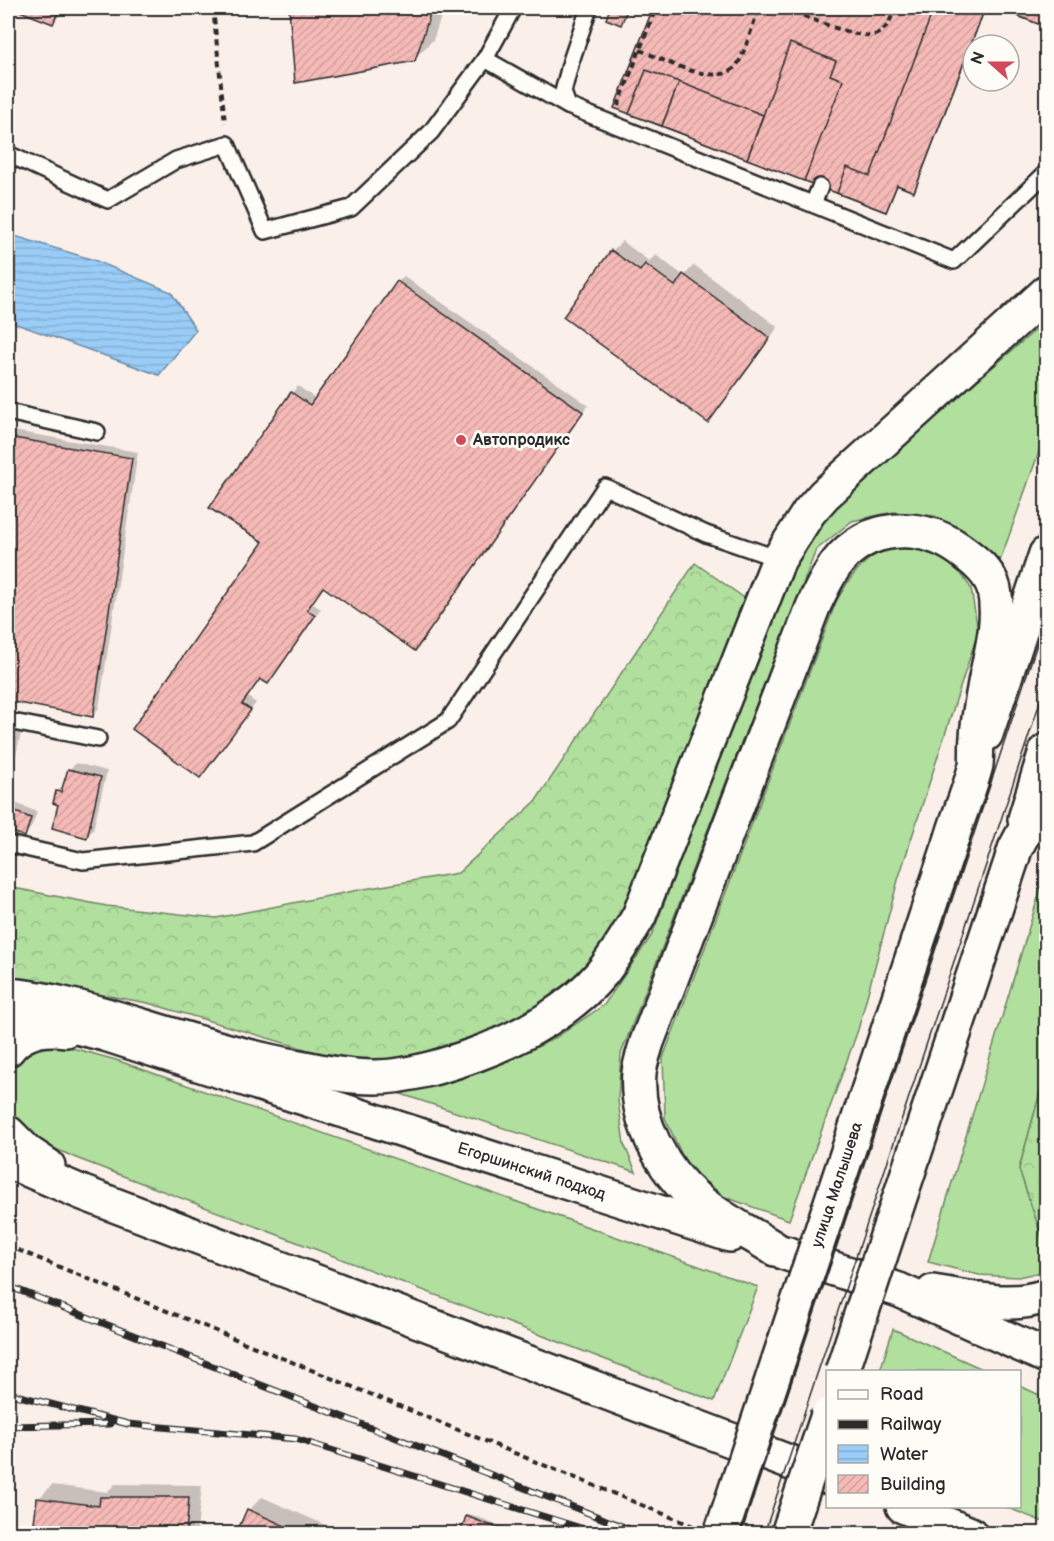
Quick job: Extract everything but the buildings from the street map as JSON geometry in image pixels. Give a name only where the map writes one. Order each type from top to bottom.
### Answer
[{"type":"main road","points":[[8,995],[99,1013],[275,1063],[353,1077],[387,1076],[449,1063],[499,1046],[537,1026],[574,999],[600,975],[639,916],[779,559],[809,512],[830,488],[1047,293]]},
{"type":"main road","points":[[775,1249],[697,1199],[680,1181],[656,1149],[647,1129],[639,1074],[647,1042],[813,607],[837,563],[851,548],[868,538],[899,530],[930,535],[949,542],[987,574],[993,586],[997,620],[976,739],[976,763]]},
{"type":"main road","points":[[976,763],[1047,554]]},
{"type":"main road","points":[[842,1370],[1047,751]]},
{"type":"main road","name":"улица Малышева","points":[[711,1532],[976,763]]},
{"type":"main road","points":[[1013,854],[1047,791]]},
{"type":"main road","name":"Егоршинский подход","points":[[8,1010],[105,1034],[899,1290],[1047,1356]]},
{"type":"main road","points":[[8,1049],[25,1035],[47,1028],[105,1034]]},
{"type":"main road","points":[[8,1133],[27,1152],[83,1193]]},
{"type":"main road","points":[[8,1161],[83,1193],[826,1475]]},
{"type":"main road","points":[[899,1290],[919,1290],[997,1303],[1017,1303],[1047,1296]]},
{"type":"main road","points":[[788,1533],[826,1421]]},
{"type":"main road","points":[[908,1508],[970,1533]]},
{"type":"lane","points":[[8,154],[108,200],[176,160],[227,144],[265,231],[351,208],[431,132],[485,59],[513,8]]},
{"type":"lane","points":[[568,106],[563,92],[589,8]]},
{"type":"lane","points":[[485,59],[568,106],[954,261],[1047,172]]},
{"type":"lane","points":[[813,204],[820,187]]},
{"type":"lane","points":[[8,412],[98,432]]},
{"type":"lane","points":[[8,844],[82,861],[252,843],[448,721],[605,488],[706,534],[779,559]]},
{"type":"lane","points":[[8,721],[98,739]]},
{"type":"path","points":[[213,8],[227,144]]},
{"type":"path","points":[[611,123],[656,8]]},
{"type":"path","points":[[640,50],[705,75],[721,74],[737,65],[759,8]]},
{"type":"path","points":[[784,8],[855,34],[871,37],[885,28],[895,8]]},
{"type":"path","points":[[8,1246],[711,1532]]},
{"type":"green space","points":[[1046,321],[1046,432],[1000,561],[968,535],[935,516],[894,512],[852,521],[816,550],[621,1054],[618,1100],[624,1144],[636,1172],[401,1094],[504,1063],[555,1038],[604,1005],[652,935],[797,552],[851,490]]},
{"type":"green space","points":[[923,546],[952,561],[971,588],[978,632],[898,880],[858,1030],[789,1220],[725,1197],[688,1168],[665,1118],[663,1058],[836,602],[852,577],[872,557],[893,547]]},
{"type":"green space","points":[[695,563],[750,602],[628,910],[590,963],[525,1018],[467,1043],[404,1058],[369,1063],[332,1057],[148,1003],[8,978],[8,887],[107,906],[216,918],[458,873],[535,802]]},
{"type":"green space","points":[[1046,871],[1046,1071],[1019,1169],[1046,1249],[1046,1271],[1018,1277],[979,1275],[928,1262]]},
{"type":"green space","points":[[58,1044],[116,1060],[758,1287],[714,1401],[76,1158],[44,1143],[28,1134],[11,1115],[8,1103],[8,1072],[16,1059],[28,1051]]},
{"type":"green space","points":[[1046,1071],[1046,1249],[1019,1169]]},
{"type":"green space","points":[[893,1329],[985,1370],[880,1370]]},
{"type":"green space","points":[[1021,1386],[1046,1398],[1046,1523],[1008,1508],[1021,1508]]},
{"type":"water","points":[[8,234],[94,260],[171,292],[196,330],[159,375],[8,321]]},
{"type":"tram line","points":[[741,1534],[1046,617]]},
{"type":"tram line","points":[[764,1534],[1046,684]]},
{"type":"railway","points":[[8,1286],[642,1534]]},
{"type":"railway","points":[[8,1393],[128,1424],[296,1439],[600,1534]]},
{"type":"railway","points":[[8,1426],[110,1424]]},
{"type":"place","name":"Автопродикс","points":[[461,440]]}]
